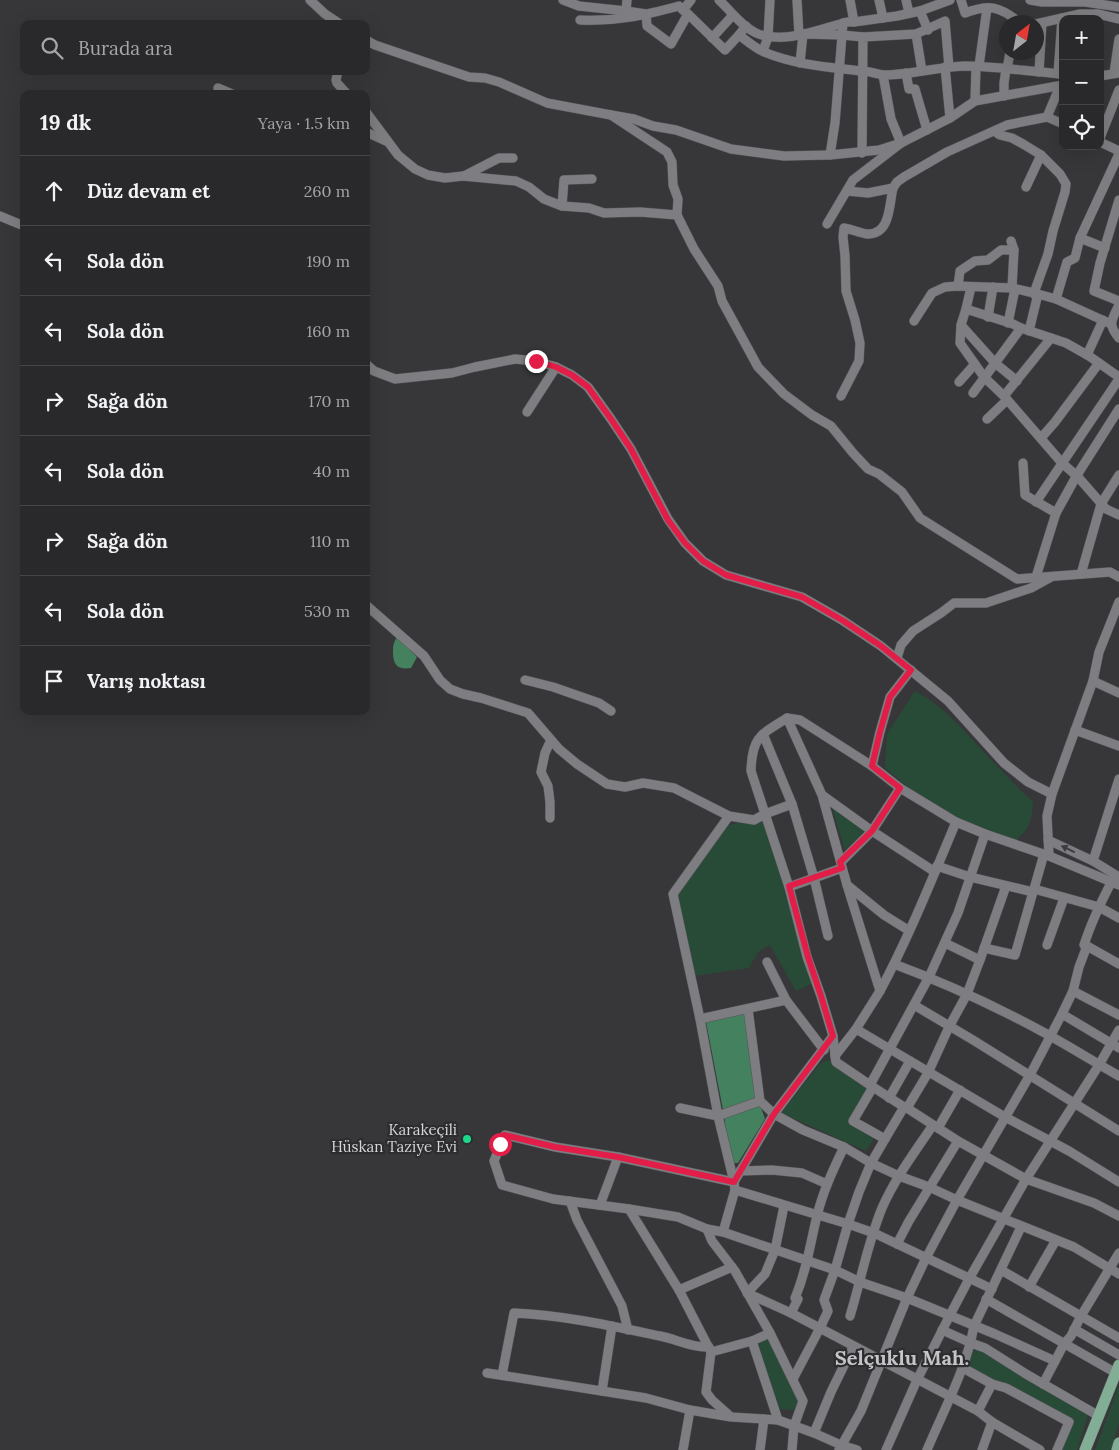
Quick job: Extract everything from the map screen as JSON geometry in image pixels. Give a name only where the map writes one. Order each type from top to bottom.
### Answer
[{"type":"main road","points":[[1085,1450],[1117,1369]]},
{"type":"main road","points":[[1117,1450],[1119,1443]]},
{"type":"street","points":[[310,0],[334,20]]},
{"type":"street","points":[[563,0],[579,6],[646,14]]},
{"type":"street","points":[[626,12],[627,0]]},
{"type":"street","points":[[646,14],[647,26],[672,44],[692,0]]},
{"type":"street","points":[[763,51],[768,37],[770,0]]},
{"type":"street","points":[[797,0],[801,34],[800,62]]},
{"type":"street","points":[[850,0],[854,22]]},
{"type":"street","points":[[875,36],[879,0]]},
{"type":"street","points":[[906,0],[909,13]]},
{"type":"street","points":[[725,2],[733,15],[756,33],[768,37],[785,38],[843,23],[920,11],[950,0]]},
{"type":"street","points":[[961,0],[965,13],[980,8],[987,8],[1002,10],[1010,15]]},
{"type":"street","points":[[1030,0],[1042,2],[1090,1],[1119,7]]},
{"type":"street","points":[[935,4],[941,22],[945,22],[950,118]]},
{"type":"street","points":[[580,20],[622,19],[679,6],[725,50],[746,26]]},
{"type":"street","points":[[975,101],[978,66],[987,8]]},
{"type":"street","points":[[920,11],[928,30]]},
{"type":"street","points":[[712,38],[733,15]]},
{"type":"street","points":[[1104,15],[1119,19]]},
{"type":"street","points":[[1044,22],[1059,19]]},
{"type":"street","points":[[801,34],[863,37],[916,34],[928,30],[941,22]]},
{"type":"street","points":[[830,156],[835,123],[843,23]]},
{"type":"street","points":[[916,34],[922,71]]},
{"type":"street","points":[[739,35],[763,51],[800,62],[883,75],[947,67],[978,66],[1059,74]]},
{"type":"street","points":[[862,153],[863,37]]},
{"type":"street","points":[[1104,75],[1117,73],[1119,39]]},
{"type":"street","points":[[370,42],[469,77],[485,78],[499,82],[547,104],[634,119],[653,126],[676,130],[731,149],[784,156],[830,156],[879,150],[901,143],[927,130],[950,118],[975,101],[1059,86]]},
{"type":"street","points":[[1004,96],[1008,60]]},
{"type":"street","points":[[1039,60],[1039,72]]},
{"type":"street","points":[[906,73],[909,89],[915,89],[927,130]]},
{"type":"street","points":[[337,75],[337,84],[343,90]]},
{"type":"street","points":[[883,75],[891,119],[901,143]]},
{"type":"street","points":[[218,88],[223,90]]},
{"type":"street","points":[[1047,117],[1059,90]]},
{"type":"street","points":[[1104,128],[1119,90]]},
{"type":"street","points":[[611,115],[667,152],[672,162],[673,185],[678,199],[676,215],[694,249],[718,286],[722,301],[758,367],[784,394],[812,415],[831,426],[868,469],[879,474],[902,492],[920,518],[1017,579],[1110,572],[1119,577]]},
{"type":"street","points":[[370,117],[398,155],[414,169],[428,175],[444,178],[463,176],[516,181],[530,187],[544,199],[562,206],[589,208],[604,213],[640,212],[676,215]]},
{"type":"street","points":[[841,396],[859,361],[860,342],[856,320],[846,291],[844,228],[867,234],[878,231],[887,221],[893,188],[897,182],[904,176],[947,152],[1007,125],[1047,117],[1059,122]]},
{"type":"street","points":[[973,393],[995,363],[1025,330],[1037,298],[1034,293],[1048,254],[1066,184],[1060,174],[1040,155],[1012,138],[1000,135],[997,133],[997,130]]},
{"type":"street","points":[[370,134],[390,143]]},
{"type":"street","points":[[827,224],[853,180],[901,143]]},
{"type":"street","points":[[1056,299],[1066,262],[1075,258],[1080,238],[1119,152],[1104,144]]},
{"type":"street","points":[[1026,187],[1040,155]]},
{"type":"street","points":[[463,176],[498,158],[512,158]]},
{"type":"street","points":[[562,206],[564,180],[592,179]]},
{"type":"street","points":[[847,191],[868,193],[893,188]]},
{"type":"street","points":[[1119,200],[1116,218],[1096,277],[1094,291],[1119,301]]},
{"type":"street","points":[[0,216],[20,224]]},
{"type":"street","points":[[1080,238],[1105,248]]},
{"type":"street","points":[[1008,323],[1013,288],[1014,250],[1011,241]]},
{"type":"street","points":[[958,286],[960,271],[975,261],[988,260],[1001,250],[1014,250]]},
{"type":"street","points":[[914,321],[935,291],[945,287],[1013,288],[1056,299],[1107,322],[1119,338]]},
{"type":"street","points":[[971,287],[961,325],[960,343],[984,377],[1006,398],[1062,463],[1077,476],[1106,509],[1119,515]]},
{"type":"street","points":[[988,318],[993,287]]},
{"type":"street","points":[[1087,355],[1119,305]]},
{"type":"street","points":[[966,309],[1066,344],[1087,355],[1119,378],[1036,502]]},
{"type":"street","points":[[961,325],[995,363],[1017,381]]},
{"type":"street","points":[[986,419],[1006,398],[1051,338]]},
{"type":"street","points":[[370,368],[374,371],[395,378],[452,373],[475,366],[515,359],[536,361],[556,367],[572,375],[588,387],[611,419],[631,449],[668,520],[685,543],[703,561],[726,575],[802,597],[842,620],[881,646],[948,701],[1004,763],[1028,782],[1052,794]]},
{"type":"street","points":[[1041,438],[1099,363]]},
{"type":"street","points":[[959,382],[975,364]]},
{"type":"street","points":[[527,412],[556,367]]},
{"type":"street","points":[[1036,577],[1056,513],[1119,409]]},
{"type":"street","points":[[1023,463],[1026,495],[1056,513]]},
{"type":"street","points":[[1081,574],[1102,504],[1119,475]]},
{"type":"street","points":[[897,658],[901,645],[913,631],[954,603],[986,603],[1031,588],[1054,576]]},
{"type":"street","points":[[984,948],[1015,955],[1033,891],[1046,855],[1048,840],[1047,816],[1052,794],[1119,602]]},
{"type":"street","points":[[370,609],[424,656],[440,680],[450,689],[528,713],[559,749],[577,764],[607,784],[625,787],[643,783],[674,788],[690,794],[729,816],[754,820],[792,804]]},
{"type":"street","points":[[872,766],[890,697],[911,670]]},
{"type":"street","points":[[525,680],[553,687],[599,703],[611,711]]},
{"type":"street","points":[[1093,681],[1119,693]]},
{"type":"street","points":[[787,718],[822,795],[841,865],[880,991]]},
{"type":"street","points":[[1117,881],[956,822],[900,788],[872,766],[800,720],[787,718],[763,734],[756,743],[752,754],[751,771],[789,886],[808,957],[833,1036],[836,1062],[889,1098],[983,1156],[1026,1179],[1094,1204],[1119,1216]]},
{"type":"street","points":[[1075,730],[1119,746]]},
{"type":"street","points":[[763,734],[792,804],[814,878],[828,936]]},
{"type":"street","points":[[550,818],[548,786],[541,772],[545,753],[551,740]]},
{"type":"street","points":[[1093,861],[1119,779]]},
{"type":"street","points":[[789,886],[814,878],[841,865],[872,831],[900,788]]},
{"type":"street","points":[[822,795],[872,831],[936,869],[1099,907],[1119,918]]},
{"type":"street","points":[[729,816],[673,894],[734,1186]]},
{"type":"street","points":[[835,1056],[856,1029],[880,991],[894,964],[956,822]]},
{"type":"street","points":[[885,1139],[854,1121],[945,943],[958,913],[985,834]]},
{"type":"street","points":[[1048,840],[1093,861],[1117,881]]},
{"type":"street","points":[[1117,881],[1099,907],[1084,945],[1119,964]]},
{"type":"street","points":[[847,885],[884,915],[908,930]]},
{"type":"street","points":[[793,1379],[828,1311],[824,1300],[848,1224],[871,1163],[928,1073],[949,1027],[967,994],[1006,886]]},
{"type":"street","points":[[1047,945],[1064,898]]},
{"type":"street","points":[[945,943],[980,960]]},
{"type":"street","points":[[840,1448],[861,1411],[907,1298],[926,1258],[957,1200],[1030,1075],[1062,1014],[1073,991],[1078,968],[1087,946]]},
{"type":"street","points":[[767,962],[786,1000],[824,1050]]},
{"type":"street","points":[[894,964],[967,994],[1050,1036],[1119,1076]]},
{"type":"street","points":[[1073,991],[1119,1015]]},
{"type":"street","points":[[700,1019],[786,1000]]},
{"type":"street","points":[[914,1005],[1119,1131]]},
{"type":"street","points":[[748,1009],[760,1101],[774,1114],[803,1130],[844,1147],[871,1163],[899,1176],[929,1186],[957,1200],[1074,1248],[1119,1274]]},
{"type":"street","points":[[1062,1014],[1115,1046]]},
{"type":"street","points":[[856,1029],[928,1073],[1119,1182]]},
{"type":"street","points":[[886,1450],[917,1380],[942,1330],[1003,1219],[1026,1179],[1099,1065],[1115,1046],[1119,1030]]},
{"type":"street","points":[[723,1232],[734,1186],[740,1171],[774,1114],[833,1036]]},
{"type":"street","points":[[889,1098],[910,1061]]},
{"type":"street","points":[[850,1316],[882,1208],[899,1176],[960,1090]]},
{"type":"street","points":[[680,1108],[718,1116],[760,1101]]},
{"type":"street","points":[[992,1289],[874,1233],[784,1206],[734,1186],[618,1157],[555,1147],[504,1135],[494,1161],[502,1184],[552,1198],[678,1217],[707,1229],[723,1232],[835,1270],[860,1282],[950,1315],[1055,1361]]},
{"type":"street","points":[[898,1244],[929,1186],[958,1141]]},
{"type":"street","points":[[791,1313],[798,1299],[795,1298],[808,1262],[817,1215],[827,1184],[844,1147]]},
{"type":"street","points":[[600,1205],[618,1157]]},
{"type":"street","points":[[740,1171],[772,1170],[802,1173],[827,1184]]},
{"type":"street","points":[[570,1201],[577,1220],[622,1306],[628,1330]]},
{"type":"street","points":[[747,1293],[765,1274],[775,1250],[784,1206]]},
{"type":"street","points":[[629,1209],[679,1290],[710,1350],[706,1392],[731,1417]]},
{"type":"street","points":[[927,1450],[963,1368],[971,1344],[974,1326],[1021,1227]]},
{"type":"street","points":[[707,1229],[712,1241],[732,1267],[770,1333],[803,1401],[794,1426],[792,1450]]},
{"type":"street","points":[[1030,1287],[1056,1240]]},
{"type":"street","points":[[1044,1384],[1064,1344],[1071,1336],[1119,1253]]},
{"type":"street","points":[[679,1290],[732,1267]]},
{"type":"street","points":[[1001,1270],[1119,1338]]},
{"type":"street","points":[[747,1293],[791,1313],[978,1412],[1025,1446],[1040,1450]]},
{"type":"street","points":[[986,1299],[1064,1344],[1117,1369]]},
{"type":"street","points":[[502,1375],[514,1313],[533,1314],[612,1326],[665,1337],[710,1350],[752,1341],[770,1333]]},
{"type":"street","points":[[602,1390],[612,1326]]},
{"type":"street","points":[[1074,1329],[1119,1356]]},
{"type":"street","points":[[942,1330],[971,1344],[985,1348],[1099,1416]]},
{"type":"street","points":[[752,1341],[778,1420]]},
{"type":"street","points":[[814,1433],[853,1347]]},
{"type":"street","points":[[963,1368],[992,1384],[1006,1388],[1069,1422],[1057,1450]]},
{"type":"street","points":[[488,1373],[602,1390],[646,1398],[690,1410],[731,1417],[778,1420],[814,1433],[840,1448],[857,1450]]},
{"type":"street","points":[[978,1412],[992,1384]]},
{"type":"street","points":[[683,1450],[690,1410]]},
{"type":"street","points":[[760,1450],[764,1420]]},
{"type":"street","points":[[982,1450],[992,1422]]},
{"type":"green space","points":[[397,637],[417,657],[411,668],[400,668],[394,661],[393,647]]},
{"type":"green space","points":[[915,691],[936,705],[956,723],[1033,802],[1028,826],[1018,838],[1012,842],[959,821],[911,789],[885,768],[887,734]]},
{"type":"green space","points":[[832,808],[864,831],[845,850]]},
{"type":"green space","points":[[764,821],[781,870],[813,983],[796,991],[770,945],[758,952],[749,968],[694,976],[677,893],[727,826],[739,822]]},
{"type":"green space","points":[[745,1012],[756,1098],[723,1110],[706,1022]]},
{"type":"green space","points":[[831,1060],[868,1088],[850,1122],[875,1136],[866,1151],[781,1113],[820,1064]]},
{"type":"green space","points":[[760,1105],[765,1119],[738,1163],[732,1163],[724,1117]]},
{"type":"green space","points":[[769,1337],[799,1402],[793,1410],[780,1409],[754,1342]]},
{"type":"green space","points":[[976,1347],[1089,1412],[1077,1450],[1061,1450],[1071,1420],[986,1379],[966,1366]]},
{"type":"green space","points":[[1119,1385],[1119,1423],[1111,1450],[1095,1450]]},
{"type":"place","name":"Karakeçili Hüskan Taziye Evi","points":[[467,1139]]},
{"type":"district","name":"Selçuklu Mah.","points":[[902,1358]]},
{"type":"route","points":[[500,1144],[504,1135],[555,1147],[618,1157],[734,1182],[774,1114],[833,1036],[801,935],[789,886],[842,868],[840,862],[872,831],[900,788],[872,766],[890,697],[911,670],[881,646],[842,620],[802,597],[726,575],[703,561],[685,543],[668,520],[631,449],[588,387],[572,375],[556,367],[536,361]]}]
